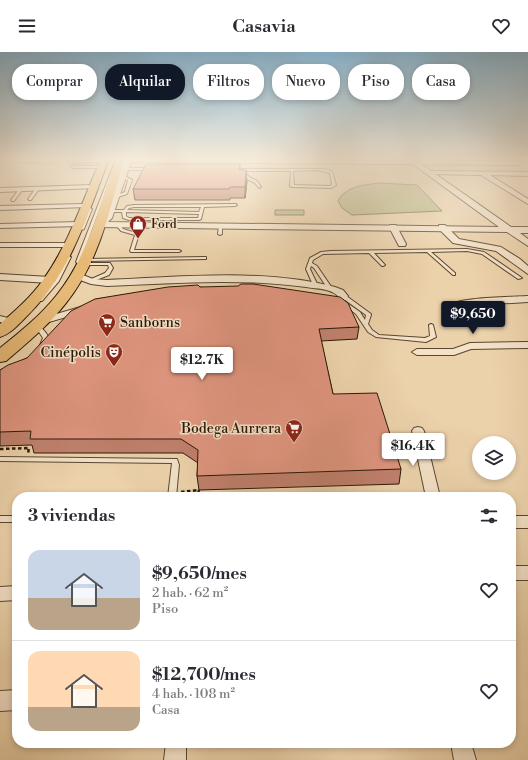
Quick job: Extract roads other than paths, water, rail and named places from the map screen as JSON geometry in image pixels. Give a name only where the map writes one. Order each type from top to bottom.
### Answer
[{"type":"main road","points":[[0,332],[6,321],[50,280],[70,245],[91,192]]},
{"type":"main road","points":[[0,357],[40,324],[84,270],[112,192]]},
{"type":"street","points":[[99,225],[108,218],[116,192]]},
{"type":"street","points":[[455,192],[528,244]]},
{"type":"street","points":[[512,192],[528,202]]},
{"type":"street","points":[[0,208],[85,206]]},
{"type":"street","points":[[99,225],[199,222],[220,230],[393,227],[505,228],[528,226]]},
{"type":"street","points":[[0,226],[78,224]]},
{"type":"street","points":[[393,227],[402,244]]},
{"type":"street","points":[[442,227],[456,241],[498,249],[528,271]]},
{"type":"street","points":[[505,228],[528,230]]},
{"type":"street","points":[[0,245],[70,245]]},
{"type":"street","points":[[84,270],[113,283],[216,278],[247,279],[316,286],[330,288],[341,292],[340,298],[328,302],[317,300]]},
{"type":"street","points":[[0,277],[50,280]]},
{"type":"street","points":[[246,289],[247,279]]},
{"type":"street","points":[[296,294],[296,289],[301,284]]},
{"type":"street","points":[[450,307],[460,303],[528,299]]},
{"type":"street","points":[[40,324],[93,306]]},
{"type":"street","points":[[417,352],[454,352],[470,346],[528,345]]},
{"type":"street","points":[[418,431],[432,492]]},
{"type":"street","points":[[516,522],[528,522]]},
{"type":"street","points":[[0,594],[12,593]]},
{"type":"street","points":[[0,701],[12,700]]},
{"type":"street","points":[[175,760],[176,748]]},
{"type":"street","points":[[462,748],[465,760]]},
{"type":"lane","points":[[13,200],[19,192]]},
{"type":"lane","points":[[30,199],[35,192]]},
{"type":"lane","points":[[0,337],[46,295],[57,280],[86,219],[93,192]]},
{"type":"lane","points":[[52,302],[63,290],[74,272],[110,192]]},
{"type":"lane","points":[[203,206],[199,222],[124,217],[124,212],[128,207],[134,206],[235,205]]},
{"type":"lane","points":[[110,211],[201,213]]},
{"type":"lane","points":[[118,225],[122,230],[137,234],[132,251],[179,251]]},
{"type":"lane","points":[[316,286],[308,269],[311,259],[315,256],[322,253],[370,251],[467,250],[483,253],[520,278]]},
{"type":"lane","points":[[370,251],[383,265]]},
{"type":"lane","points":[[428,251],[453,274]]},
{"type":"lane","points":[[84,270],[206,258]]},
{"type":"lane","points":[[84,270],[125,262],[170,261],[169,263]]},
{"type":"lane","points":[[84,270],[107,274],[110,270],[109,264]]},
{"type":"lane","points":[[310,264],[316,266],[330,288]]},
{"type":"lane","points":[[340,298],[358,313],[370,331],[378,336],[426,340],[433,337],[431,325]]},
{"type":"lane","points":[[340,298],[369,315],[366,323]]},
{"type":"lane","points":[[0,350],[31,325],[47,308]]},
{"type":"lane","points":[[39,351],[46,338],[40,324]]},
{"type":"lane","points":[[0,459],[175,461],[176,465],[172,492]]},
{"type":"lane","points":[[0,519],[12,519]]},
{"type":"place","name":"Ford","points":[[138,239]]},
{"type":"place","name":"Sanborns","points":[[107,337]]},
{"type":"place","name":"Cinépolis","points":[[114,367]]},
{"type":"place","name":"Bodega Aurrera","points":[[294,443]]}]
